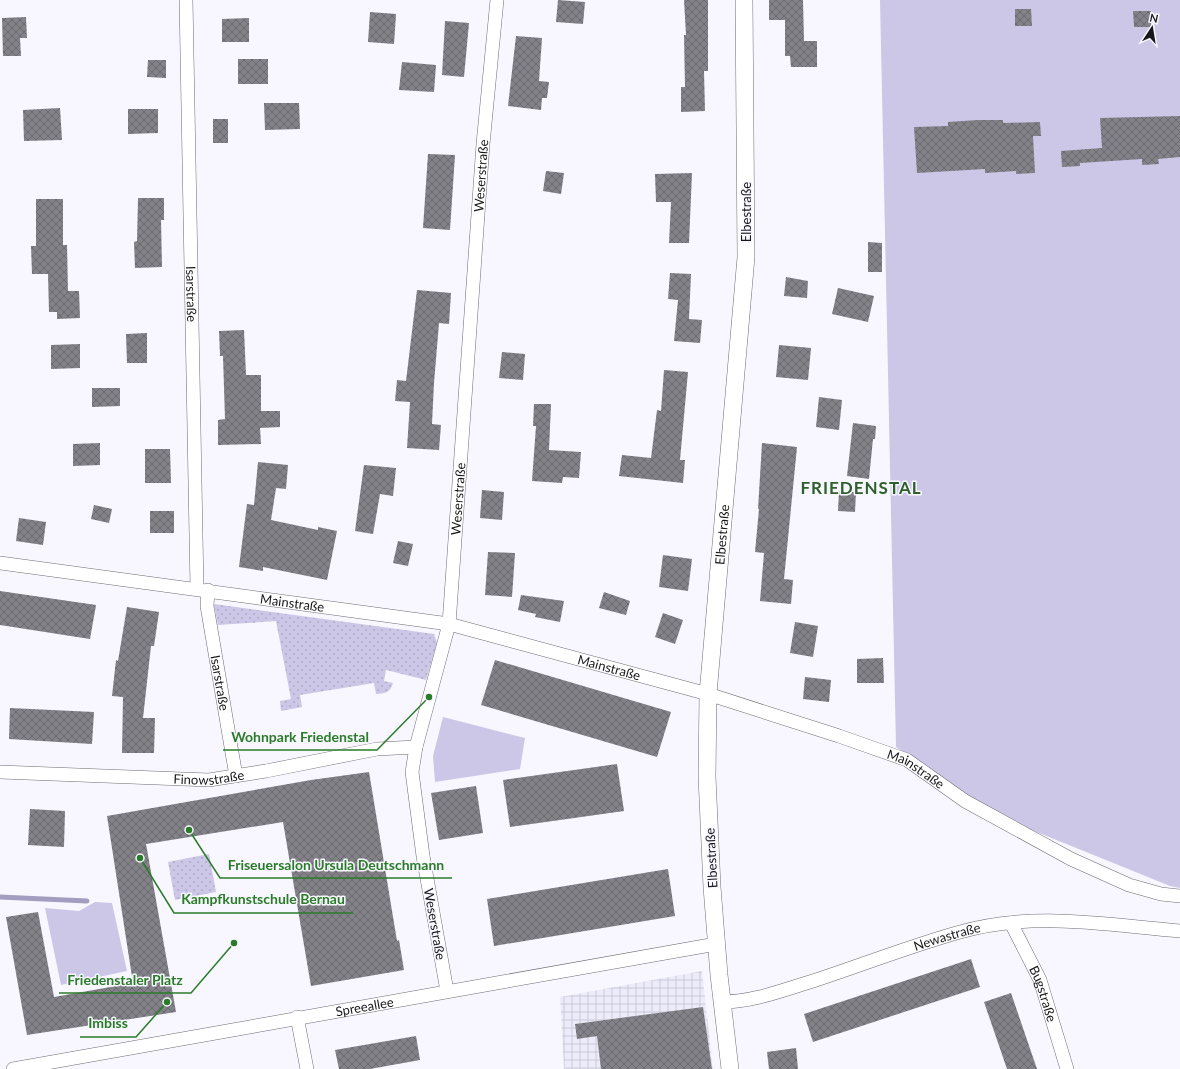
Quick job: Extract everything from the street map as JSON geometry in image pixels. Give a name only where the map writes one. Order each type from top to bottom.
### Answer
[{"type":"street","name":"Isarstraße","points":[[186,0],[202,589],[207,606],[236,776]]},
{"type":"street","name":"Weserstraße","points":[[447,991],[423,856],[412,772],[416,746],[449,624],[450,586],[462,458],[484,144],[497,0]]},
{"type":"street","name":"Elbestraße","points":[[730,1069],[716,944],[707,777],[708,694],[746,257],[744,0]]},
{"type":"street","name":"Mainstraße","points":[[0,563],[202,589],[449,624],[708,694],[839,736],[907,760],[964,801],[1071,859],[1129,885],[1161,894],[1180,896]]},
{"type":"street","name":"Finowstraße","points":[[0,772],[209,780],[377,749],[416,746]]},
{"type":"street","name":"Newastraße","points":[[722,1002],[744,1001],[785,990],[961,931],[1011,923],[1066,920],[1180,931]]},
{"type":"street","name":"Bugstraße","points":[[1011,923],[1040,980],[1067,1069]]},
{"type":"street","name":"Spreeallee","points":[[13,1069],[716,944]]},
{"type":"street","points":[[297,1018],[307,1069]]},
{"type":"shaded area","points":[[880,0],[1180,0],[1180,888],[1170,886],[1017,824],[966,796],[896,747]]},
{"type":"shaded area","points":[[214,604],[434,634],[437,643],[426,680],[386,670],[384,681],[393,683],[389,691],[385,693],[376,694],[374,683],[300,695],[302,707],[281,711],[280,701],[291,699],[276,621],[218,625]]},
{"type":"shaded area","points":[[443,717],[525,738],[520,769],[435,782],[433,756]]},
{"type":"shaded area","points":[[209,854],[216,892],[175,900],[168,862]]},
{"type":"shaded area","points":[[95,902],[112,903],[127,971],[61,985],[45,908],[79,911]]},
{"type":"shaded area","points":[[702,971],[713,1069],[564,1069],[560,997]]},
{"type":"building","points":[[558,0],[585,2],[583,24],[556,22]]},
{"type":"building","points":[[684,0],[708,0],[708,71],[704,71],[705,111],[681,112],[681,87],[685,87],[684,35],[686,35]]},
{"type":"building","points":[[769,0],[803,0],[804,41],[817,41],[817,67],[791,67],[790,56],[785,56],[785,20],[769,20]]},
{"type":"building","points":[[1015,9],[1031,9],[1032,26],[1015,26]]},
{"type":"building","points":[[1133,11],[1151,11],[1151,27],[1134,27]]},
{"type":"building","points":[[370,12],[396,14],[394,44],[368,42]]},
{"type":"building","points":[[26,17],[27,38],[20,38],[21,56],[3,56],[2,18]]},
{"type":"building","points":[[249,18],[249,42],[222,42],[222,19]]},
{"type":"building","points":[[445,21],[469,23],[464,77],[442,75]]},
{"type":"building","points":[[516,36],[542,38],[539,81],[549,82],[547,98],[542,98],[541,110],[508,106]]},
{"type":"building","points":[[238,59],[268,59],[268,84],[238,84]]},
{"type":"building","points":[[148,60],[166,60],[166,78],[147,77]]},
{"type":"building","points":[[402,62],[436,65],[434,92],[399,90]]},
{"type":"building","points":[[264,103],[299,103],[300,129],[265,130]]},
{"type":"building","points":[[60,108],[62,140],[24,141],[23,110]]},
{"type":"building","points":[[128,109],[158,109],[158,133],[128,134]]},
{"type":"building","points":[[1180,116],[1180,157],[1158,159],[1159,164],[1142,165],[1142,159],[1080,163],[1080,166],[1062,167],[1061,151],[1102,148],[1100,118]]},
{"type":"building","points":[[213,119],[228,119],[228,143],[213,143]]},
{"type":"building","points":[[1003,120],[1003,123],[1040,122],[1041,136],[1033,136],[1035,173],[1016,174],[1016,171],[985,173],[985,169],[917,173],[914,127],[948,126],[948,122]]},
{"type":"building","points":[[428,154],[455,155],[450,230],[423,228]]},
{"type":"building","points":[[546,171],[564,173],[561,194],[543,191]]},
{"type":"building","points":[[692,173],[689,243],[669,243],[671,202],[656,202],[655,174]]},
{"type":"building","points":[[138,198],[164,198],[164,220],[161,220],[162,267],[135,268],[134,242],[137,241]]},
{"type":"building","points":[[36,199],[63,199],[63,245],[67,245],[68,291],[79,291],[80,318],[57,319],[57,312],[49,312],[48,274],[32,274],[31,246],[36,246]]},
{"type":"building","points":[[868,242],[882,243],[882,272],[868,272]]},
{"type":"building","points":[[670,273],[691,274],[689,319],[702,320],[700,343],[674,341],[678,300],[668,299]]},
{"type":"building","points":[[786,277],[808,281],[807,298],[784,296]]},
{"type":"building","points":[[838,288],[874,296],[868,322],[832,314]]},
{"type":"building","points":[[417,290],[451,293],[449,324],[439,323],[434,383],[432,424],[441,425],[439,450],[407,448],[410,402],[395,401],[397,380],[406,381]]},
{"type":"building","points":[[244,330],[246,375],[261,375],[261,411],[280,411],[280,427],[260,428],[261,444],[218,445],[218,420],[225,419],[223,356],[220,356],[219,331]]},
{"type":"building","points":[[147,333],[147,363],[127,363],[126,334]]},
{"type":"building","points":[[80,344],[80,368],[51,369],[51,345]]},
{"type":"building","points":[[779,345],[811,348],[808,380],[776,377]]},
{"type":"building","points":[[502,352],[525,354],[523,380],[499,378]]},
{"type":"building","points":[[664,370],[688,372],[680,460],[685,460],[683,483],[619,476],[622,455],[651,458],[657,410],[661,411]]},
{"type":"building","points":[[92,388],[120,388],[120,406],[92,407]]},
{"type":"building","points":[[819,397],[842,400],[839,430],[816,427]]},
{"type":"building","points":[[534,404],[551,404],[549,450],[581,452],[579,478],[563,477],[562,483],[532,481],[536,426],[533,426]]},
{"type":"building","points":[[853,423],[876,426],[875,439],[873,439],[869,479],[847,476]]},
{"type":"building","points":[[100,443],[100,465],[73,466],[73,444]]},
{"type":"building","points":[[762,443],[797,447],[784,579],[793,580],[791,604],[760,601],[764,553],[755,552],[759,509]]},
{"type":"building","points":[[145,449],[170,449],[171,483],[145,483]]},
{"type":"building","points":[[258,462],[288,465],[286,489],[276,488],[271,520],[318,530],[318,527],[337,531],[327,580],[263,567],[263,571],[239,567],[247,504],[254,505]]},
{"type":"building","points":[[364,465],[396,468],[393,496],[380,494],[373,534],[355,531]]},
{"type":"building","points":[[482,490],[504,492],[502,520],[480,518]]},
{"type":"building","points":[[839,491],[856,492],[855,512],[838,511]]},
{"type":"building","points":[[94,505],[112,509],[109,523],[91,519]]},
{"type":"building","points":[[150,511],[174,511],[174,533],[150,533]]},
{"type":"building","points":[[19,518],[46,522],[43,545],[16,541]]},
{"type":"building","points":[[398,541],[413,544],[408,566],[393,563]]},
{"type":"building","points":[[488,552],[515,553],[512,597],[485,595]]},
{"type":"building","points":[[663,555],[692,559],[688,591],[659,587]]},
{"type":"building","points":[[0,591],[96,605],[90,639],[0,625]]},
{"type":"building","points":[[604,592],[630,601],[626,615],[599,608]]},
{"type":"building","points":[[521,595],[564,601],[560,622],[535,617],[536,614],[518,610]]},
{"type":"building","points":[[127,607],[159,612],[154,646],[151,646],[143,718],[155,718],[154,753],[122,753],[123,697],[112,696],[116,660],[118,661]]},
{"type":"building","points":[[663,613],[683,620],[675,644],[655,637]]},
{"type":"building","points":[[795,622],[818,626],[813,657],[790,653]]},
{"type":"building","points":[[883,658],[884,683],[857,683],[857,659]]},
{"type":"building","points":[[495,660],[671,712],[657,757],[481,705]]},
{"type":"building","points":[[805,677],[831,680],[829,702],[803,699]]},
{"type":"building","points":[[10,708],[94,712],[92,744],[9,739]]},
{"type":"building","points":[[617,764],[624,811],[510,827],[503,780]]},
{"type":"building","points":[[369,772],[397,941],[399,940],[404,970],[311,986],[283,822],[146,844],[176,1012],[27,1035],[6,917],[38,912],[54,997],[133,983],[107,816],[311,780]]},
{"type":"building","points":[[476,786],[483,833],[439,840],[431,793]]},
{"type":"building","points":[[30,809],[65,811],[64,847],[28,845]]},
{"type":"building","points":[[668,869],[675,916],[494,946],[487,899]]},
{"type":"building","points":[[971,959],[980,987],[813,1042],[804,1014]]},
{"type":"building","points":[[1011,993],[1037,1069],[1007,1069],[984,1002]]},
{"type":"building","points":[[703,1007],[712,1069],[601,1069],[597,1036],[577,1039],[575,1024]]},
{"type":"building","points":[[416,1036],[420,1060],[370,1069],[339,1069],[335,1050]]},
{"type":"building","points":[[796,1048],[798,1069],[769,1069],[767,1052]]},
{"type":"waterway","points":[[0,897],[87,901]]},
{"type":"place","name":"Wohnpark Friedenstal","points":[[429,697]]},
{"type":"place","name":"Friseuersalon Ursula Deutschmann","points":[[189,830]]},
{"type":"place","name":"Kampfkunstschule Bernau","points":[[140,858]]},
{"type":"place","name":"Friedenstaler Platz","points":[[234,943]]},
{"type":"place","name":"Imbiss","points":[[167,1002]]},
{"type":"district","name":"FRIEDENSTAL","points":[[861,487]]}]
